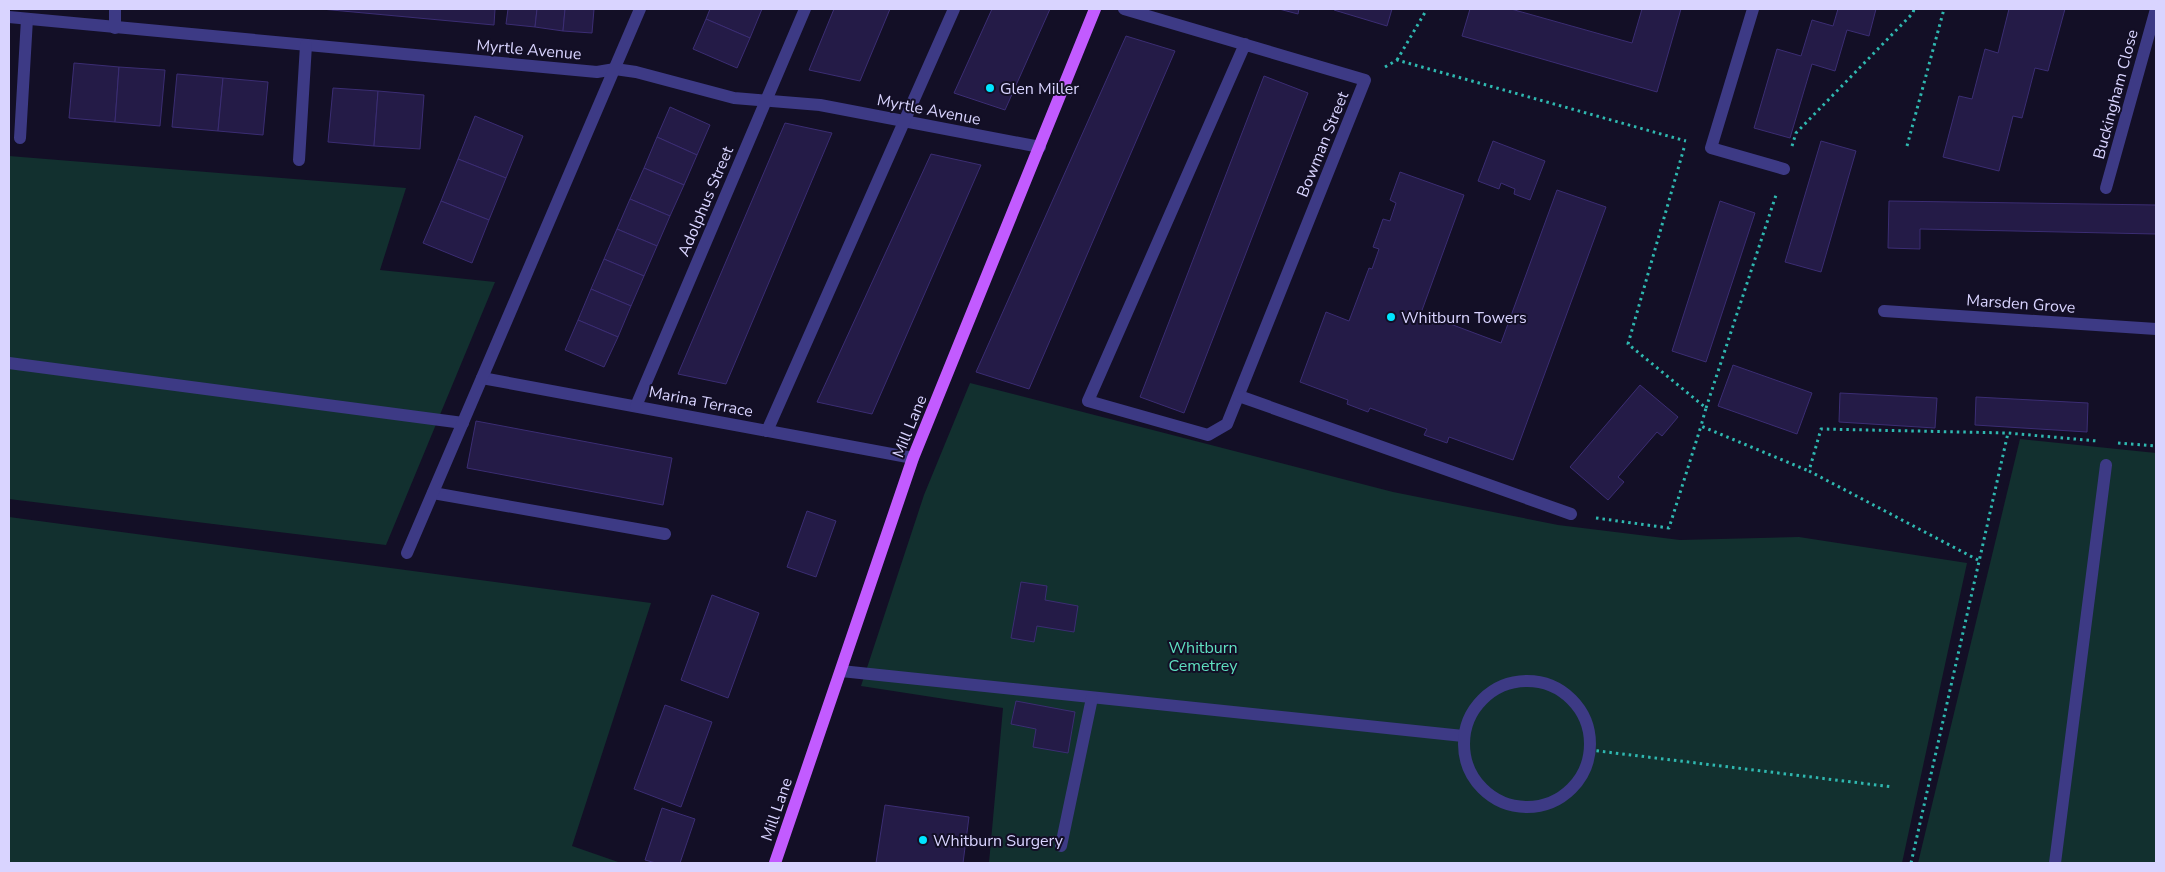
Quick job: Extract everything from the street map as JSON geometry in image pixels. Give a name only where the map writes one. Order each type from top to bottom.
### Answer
[{"type":"main road","name":"Mill Lane","points":[[775,863],[913,458],[1095,9]]},
{"type":"street","points":[[115,9],[115,28]]},
{"type":"street","points":[[407,553],[640,9]]},
{"type":"street","name":"Adolphus Street","points":[[636,406],[805,9]]},
{"type":"street","points":[[767,431],[954,9]]},
{"type":"street","name":"Bowman Street","points":[[1124,9],[1245,44],[1365,80],[1227,424],[1208,435],[1088,401],[1245,44]]},
{"type":"street","points":[[1753,9],[1711,148],[1784,169]]},
{"type":"street","name":"Buckingham Close","points":[[2106,188],[2156,9]]},
{"type":"street","name":"Myrtle Avenue","points":[[9,17],[597,72],[615,69],[636,72],[734,98],[820,105],[1040,147]]},
{"type":"street","points":[[20,138],[27,19]]},
{"type":"street","points":[[299,160],[306,45]]},
{"type":"street","name":"Marsden Grove","points":[[1884,310],[2156,329]]},
{"type":"street","points":[[9,363],[463,422]]},
{"type":"street","name":"Marina Terrace","points":[[482,378],[913,458]]},
{"type":"street","points":[[1238,396],[1571,514]]},
{"type":"street","points":[[2055,863],[2106,466]]},
{"type":"street","points":[[433,493],[665,534]]},
{"type":"street","points":[[841,671],[1464,736]]},
{"type":"street","points":[[1520,680],[1541,682],[1560,689],[1576,703],[1586,720],[1591,741],[1589,762],[1580,780],[1566,795],[1547,805],[1526,808],[1505,804],[1492,797],[1472,777],[1464,757],[1464,736],[1470,716],[1482,698],[1500,686],[1520,680]]},
{"type":"street","points":[[1061,846],[1092,698]]},
{"type":"path","points":[[1365,80],[1396,60],[1427,9]]},
{"type":"path","points":[[1571,514],[1669,528],[1706,408],[1796,133],[1913,13],[1914,9]]},
{"type":"path","points":[[1908,146],[1944,9]]},
{"type":"path","points":[[1396,60],[1711,148]]},
{"type":"path","points":[[1686,141],[1628,344],[1706,408]]},
{"type":"path","points":[[1701,426],[1809,471],[1978,560]]},
{"type":"path","points":[[1809,471],[1820,429],[2008,433],[2107,442]]},
{"type":"path","points":[[1911,863],[2008,433]]},
{"type":"path","points":[[2117,443],[2156,446]]},
{"type":"path","points":[[1590,750],[1893,787]]},
{"type":"green space","points":[[9,156],[406,188],[380,270],[495,282],[386,545],[9,499]]},
{"type":"green space","name":"Whitburn Cemetrey","points":[[970,383],[1393,492],[1558,525],[1680,540],[1799,537],[1967,563],[1902,863],[989,863],[1003,708],[861,686],[924,495]]},
{"type":"green space","points":[[2020,439],[2156,453],[2156,863],[1918,863]]},
{"type":"green space","points":[[9,517],[651,603],[572,846],[621,863],[9,863]]},
{"type":"building","points":[[321,9],[495,9],[494,25]]},
{"type":"building","points":[[508,9],[537,9],[535,27],[506,24]]},
{"type":"building","points":[[537,9],[565,9],[563,31],[535,27]]},
{"type":"building","points":[[565,9],[594,9],[592,33],[563,31]]},
{"type":"building","points":[[710,9],[762,9],[750,38],[706,19]]},
{"type":"building","points":[[834,9],[890,9],[860,81],[809,70]]},
{"type":"building","points":[[992,9],[1050,9],[1005,110],[954,93]]},
{"type":"building","points":[[1279,9],[1299,9],[1298,14]]},
{"type":"building","points":[[1335,9],[1392,9],[1387,26]]},
{"type":"building","points":[[1470,9],[1511,9],[1632,43],[1642,9],[1681,9],[1657,92],[1462,36]]},
{"type":"building","points":[[1838,9],[1876,9],[1869,36],[1847,30],[1835,71],[1812,64],[1790,138],[1754,128],[1777,49],[1801,56],[1812,20],[1833,26]]},
{"type":"building","points":[[2009,9],[2065,9],[2048,71],[2035,68],[2022,118],[2013,116],[1999,171],[1943,157],[1959,96],[1972,99],[1985,49],[1998,53]]},
{"type":"building","points":[[706,19],[750,38],[737,68],[693,49]]},
{"type":"building","points":[[1126,36],[1175,51],[1029,389],[976,372]]},
{"type":"building","points":[[74,63],[119,67],[115,122],[69,118]]},
{"type":"building","points":[[119,67],[165,70],[160,126],[115,122]]},
{"type":"building","points":[[177,74],[223,78],[218,131],[172,127]]},
{"type":"building","points":[[1264,76],[1308,93],[1184,413],[1140,397]]},
{"type":"building","points":[[223,78],[268,82],[263,135],[218,131]]},
{"type":"building","points":[[333,88],[378,91],[374,146],[328,142]]},
{"type":"building","points":[[378,91],[424,95],[420,149],[374,146]]},
{"type":"building","points":[[670,107],[710,125],[697,155],[657,137]]},
{"type":"building","points":[[475,116],[523,136],[506,178],[458,159]]},
{"type":"building","points":[[785,123],[832,133],[726,384],[678,374]]},
{"type":"building","points":[[657,137],[697,155],[684,185],[644,168]]},
{"type":"building","points":[[1493,141],[1545,161],[1530,200],[1514,194],[1515,189],[1501,183],[1499,189],[1478,181]]},
{"type":"building","points":[[1821,141],[1856,151],[1821,272],[1785,262]]},
{"type":"building","points":[[931,154],[981,165],[872,414],[817,402]]},
{"type":"building","points":[[458,159],[506,178],[489,220],[441,201]]},
{"type":"building","points":[[644,168],[684,185],[670,216],[630,199]]},
{"type":"building","name":"Whitburn Towers","points":[[1400,172],[1464,195],[1421,313],[1501,343],[1557,190],[1606,207],[1513,460],[1449,437],[1447,443],[1424,435],[1427,429],[1370,408],[1368,412],[1347,404],[1348,400],[1300,382],[1326,312],[1349,321],[1369,268],[1372,269],[1379,249],[1373,247],[1383,219],[1390,221],[1396,203],[1390,200]]},
{"type":"building","points":[[630,199],[670,216],[657,246],[617,229]]},
{"type":"building","points":[[441,201],[489,220],[472,263],[423,243]]},
{"type":"building","points":[[1720,201],[1755,213],[1706,362],[1672,351]]},
{"type":"building","points":[[1889,201],[2156,205],[2156,234],[1920,229],[1920,249],[1888,248]]},
{"type":"building","points":[[617,229],[657,246],[644,276],[604,259]]},
{"type":"building","points":[[604,259],[644,276],[631,306],[591,289]]},
{"type":"building","points":[[591,289],[631,306],[618,337],[578,320]]},
{"type":"building","points":[[578,320],[618,337],[604,367],[565,350]]},
{"type":"building","points":[[1733,365],[1812,393],[1797,434],[1718,406]]},
{"type":"building","points":[[1640,385],[1678,417],[1662,436],[1657,432],[1618,477],[1624,482],[1608,500],[1570,467]]},
{"type":"building","points":[[1840,393],[1937,398],[1935,428],[1839,422]]},
{"type":"building","points":[[1976,397],[2088,403],[2087,432],[1975,425]]},
{"type":"building","points":[[476,421],[672,458],[663,505],[467,468]]},
{"type":"building","points":[[807,511],[836,521],[816,577],[787,567]]},
{"type":"building","points":[[1021,582],[1047,586],[1045,600],[1078,606],[1074,632],[1037,626],[1034,642],[1011,638]]},
{"type":"building","points":[[712,595],[759,613],[728,698],[681,680]]},
{"type":"building","points":[[1016,701],[1075,712],[1068,753],[1033,747],[1036,729],[1011,724]]},
{"type":"building","points":[[665,705],[712,722],[681,807],[634,789]]},
{"type":"building","name":"Whitburn Surgery","points":[[885,805],[969,817],[963,863],[876,863]]},
{"type":"building","points":[[662,808],[695,819],[680,863],[656,863],[645,860]]},
{"type":"place","name":"Glen Miller","points":[[990,88]]},
{"type":"place","name":"Whitburn Towers","points":[[1391,317]]},
{"type":"place","name":"Whitburn Surgery","points":[[923,840]]}]
